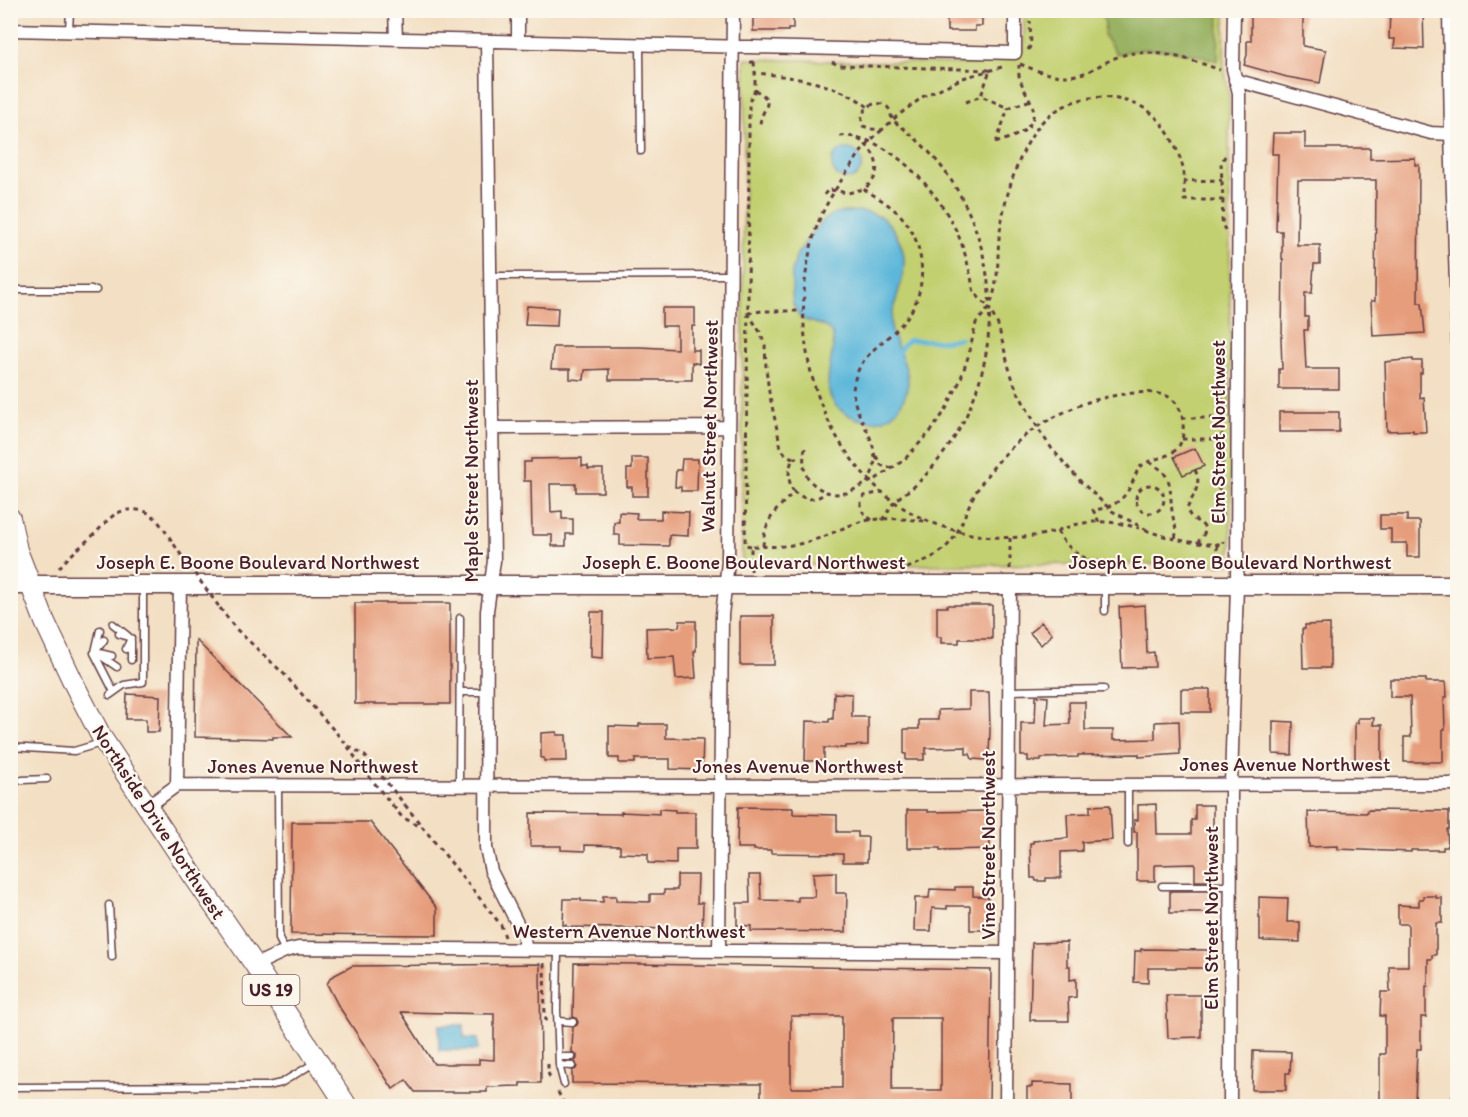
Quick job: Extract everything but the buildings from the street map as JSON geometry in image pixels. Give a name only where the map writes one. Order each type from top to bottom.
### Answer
[{"type":"main road","name":"Northside Drive Northwest","points":[[10,518],[17,550],[45,622],[105,742],[347,1107]]},
{"type":"main road","name":"Joseph E. Boone Boulevard Northwest","points":[[10,585],[725,584],[1109,576],[1237,585],[1458,585]]},
{"type":"main road","points":[[10,597],[31,584]]},
{"type":"street","points":[[395,10],[396,39]]},
{"type":"street","points":[[518,10],[518,42]]},
{"type":"street","name":"Walnut Street Northwest","points":[[719,951],[722,615],[728,562],[733,10]]},
{"type":"street","points":[[10,30],[1016,53],[1016,10]]},
{"type":"street","name":"Elm Street Northwest","points":[[1230,1107],[1231,784],[1237,585],[1239,93],[1233,69],[1234,10]]},
{"type":"street","points":[[1449,10],[1458,343]]},
{"type":"street","name":"Maple Street Northwest","points":[[488,41],[494,561],[487,611],[486,849],[491,871],[524,937],[525,949]]},
{"type":"street","points":[[1235,80],[1431,133],[1451,134]]},
{"type":"street","points":[[492,428],[729,427]]},
{"type":"street","name":"Vine Street Northwest","points":[[1006,1107],[1010,577]]},
{"type":"street","points":[[147,807],[177,785],[180,584]]},
{"type":"street","name":"Jones Avenue Northwest","points":[[177,785],[1458,784]]},
{"type":"street","name":"Western Avenue Northwest","points":[[255,965],[285,951],[298,948],[1007,953]]},
{"type":"street","points":[[1457,1107],[1458,1099]]},
{"type":"lane","points":[[69,32],[70,10]]},
{"type":"lane","points":[[640,45],[641,151]]},
{"type":"lane","points":[[490,276],[730,275]]},
{"type":"lane","points":[[10,290],[96,290]]},
{"type":"lane","points":[[1105,610],[1109,576]]},
{"type":"lane","points":[[100,630],[93,653],[112,694],[124,685],[143,682],[143,584]]},
{"type":"lane","points":[[459,786],[460,618]]},
{"type":"lane","points":[[113,624],[131,638]]},
{"type":"lane","points":[[119,634],[131,638],[143,633]]},
{"type":"lane","points":[[126,649],[131,638]]},
{"type":"lane","points":[[131,638],[131,660]]},
{"type":"lane","points":[[95,652],[104,640]]},
{"type":"lane","points":[[95,652],[112,656]]},
{"type":"lane","points":[[95,652],[117,667]]},
{"type":"lane","points":[[1009,691],[1104,689]]},
{"type":"lane","points":[[460,692],[486,692]]},
{"type":"lane","points":[[10,747],[78,751],[105,742]]},
{"type":"lane","points":[[22,780],[47,779]]},
{"type":"lane","points":[[1128,784],[1128,844]]},
{"type":"lane","points":[[278,785],[279,939],[285,951]]},
{"type":"lane","points":[[1162,886],[1231,886]]},
{"type":"lane","points":[[109,905],[112,957]]},
{"type":"lane","points":[[558,950],[559,1065],[564,1084]]},
{"type":"lane","points":[[558,1021],[573,1022]]},
{"type":"lane","points":[[559,1057],[572,1057]]},
{"type":"lane","points":[[10,1087],[268,1086],[281,1083],[317,1061]]},
{"type":"lane","points":[[559,1065],[572,1065]]},
{"type":"path","points":[[1008,108],[996,144],[1020,133],[1027,128],[1031,120],[1033,112],[1031,100],[1020,81],[1020,64],[1051,75],[1065,76],[1088,72],[1115,58],[1132,53],[1156,53],[1180,57],[1221,71]]},
{"type":"path","points":[[824,58],[838,65],[990,70]]},
{"type":"path","points":[[765,61],[752,62],[755,90],[749,102],[745,545],[792,545],[811,541],[863,521],[930,522]]},
{"type":"path","points":[[1008,66],[963,78],[924,96],[867,142],[833,192],[819,222],[810,252],[802,311],[809,362],[820,403],[841,444],[882,492],[904,509],[930,522],[957,531],[979,536],[1020,538],[1044,535],[1083,523],[1100,522],[1118,523],[1175,540],[1197,543],[1223,544],[1223,534]]},
{"type":"path","points":[[981,96],[990,70]]},
{"type":"path","points":[[755,74],[801,79],[825,86],[868,106]]},
{"type":"path","points":[[755,90],[768,100],[760,126]]},
{"type":"path","points":[[966,102],[981,96],[1008,108],[1031,100]]},
{"type":"path","points":[[805,448],[802,463],[808,479],[818,489],[826,492],[847,493],[895,467],[930,432],[945,411],[960,381],[976,323],[989,308],[997,281],[1002,217],[1015,171],[1034,134],[1053,112],[1077,100],[1095,97],[1125,100],[1146,108],[1165,129],[1179,158],[1183,170],[1184,200],[1223,200],[1221,163],[1227,153]]},
{"type":"path","points":[[882,130],[863,126],[862,116],[868,106],[881,104],[887,106],[892,120],[908,131],[947,175],[973,219],[981,242],[989,281],[988,347],[980,380],[960,428],[927,474],[894,502],[882,520]]},
{"type":"path","points":[[1027,128],[1034,134]]},
{"type":"path","points":[[838,136],[862,138],[879,146],[922,179],[938,199],[961,241],[974,291],[989,308],[998,325],[1016,389],[1037,427],[1069,470],[1120,516],[1147,530]]},
{"type":"path","points":[[824,195],[831,190],[848,193],[863,189],[868,186],[876,173],[876,160],[869,147],[853,136]]},
{"type":"path","points":[[1183,181],[1222,180]]},
{"type":"path","points":[[863,189],[900,215],[911,230],[919,249],[922,271],[921,282],[910,313],[870,352],[856,376],[855,402],[874,444],[875,452],[874,468],[866,484]]},
{"type":"path","points":[[748,313],[802,311]]},
{"type":"path","points":[[748,313],[765,345],[769,392],[781,448],[793,458],[803,458]]},
{"type":"path","points":[[1223,525],[1223,515],[1219,511],[1219,475],[1222,472],[1222,385],[1229,378]]},
{"type":"path","points":[[903,570],[936,555],[952,540],[973,498],[994,466],[1037,427],[1088,402],[1138,393],[1162,394],[1170,398],[1177,404],[1184,430],[1176,450],[1138,469],[1131,486],[1116,503],[1093,510],[1100,522]]},
{"type":"path","points":[[1182,418],[1222,418]]},
{"type":"path","points":[[1182,439],[1222,439]]},
{"type":"path","points":[[875,452],[881,465],[886,468],[895,467]]},
{"type":"path","points":[[793,458],[789,471],[790,487],[794,492],[805,499],[818,499],[826,492]]},
{"type":"path","points":[[1149,462],[1161,468],[1170,484],[1177,530],[1175,540]]},
{"type":"path","points":[[1195,470],[1198,485],[1186,509],[1189,516],[1205,528],[1203,537],[1197,543]]},
{"type":"path","points":[[1152,485],[1161,490],[1164,499],[1161,508],[1148,513],[1139,509],[1135,496],[1143,486],[1152,485]]},
{"type":"path","points":[[763,546],[768,520],[794,492]]},
{"type":"path","points":[[872,520],[864,515],[860,508],[860,501],[864,496],[882,492]]},
{"type":"path","points":[[1124,494],[1135,496]]},
{"type":"path","points":[[1164,499],[1172,498]]},
{"type":"path","points":[[59,568],[72,553],[120,510],[143,510],[154,516],[235,628],[284,675],[347,745],[363,769],[402,817],[423,828]]},
{"type":"path","points":[[1057,531],[1066,544],[1085,559],[1095,563],[1109,576]]},
{"type":"path","points":[[1010,538],[1010,577]]},
{"type":"path","points":[[1216,568],[1217,544]]},
{"type":"path","points":[[751,546],[751,571]]},
{"type":"path","points":[[347,745],[365,756],[376,769],[501,925],[506,942]]},
{"type":"path","points":[[540,960],[545,964],[545,1017],[548,1024]]},
{"type":"path","points":[[548,1057],[548,1073],[552,1081]]},
{"type":"path","points":[[556,1090],[565,1107]]},
{"type":"green space","points":[[1024,11],[1225,11],[1224,65],[1229,96],[1231,564],[742,564],[745,59],[978,64],[1020,55],[1024,46]]},
{"type":"green space","points":[[1100,11],[1219,11],[1218,61],[1193,54],[1155,49],[1117,54],[1104,36],[1105,23]]},
{"type":"water","points":[[847,149],[858,153],[862,164],[858,175],[847,179],[836,175],[832,164],[836,153]]},
{"type":"water","points":[[859,211],[876,215],[889,224],[901,243],[904,260],[904,269],[891,323],[893,335],[906,369],[908,387],[897,410],[877,421],[855,418],[836,406],[828,385],[833,336],[824,326],[800,318],[793,304],[792,294],[792,271],[797,254],[812,233],[826,218],[835,213]]},
{"type":"water","points":[[439,1025],[464,1025],[464,1038],[478,1039],[478,1050],[439,1050]]},
{"type":"waterway","points":[[899,352],[909,340],[945,341],[961,338]]}]
